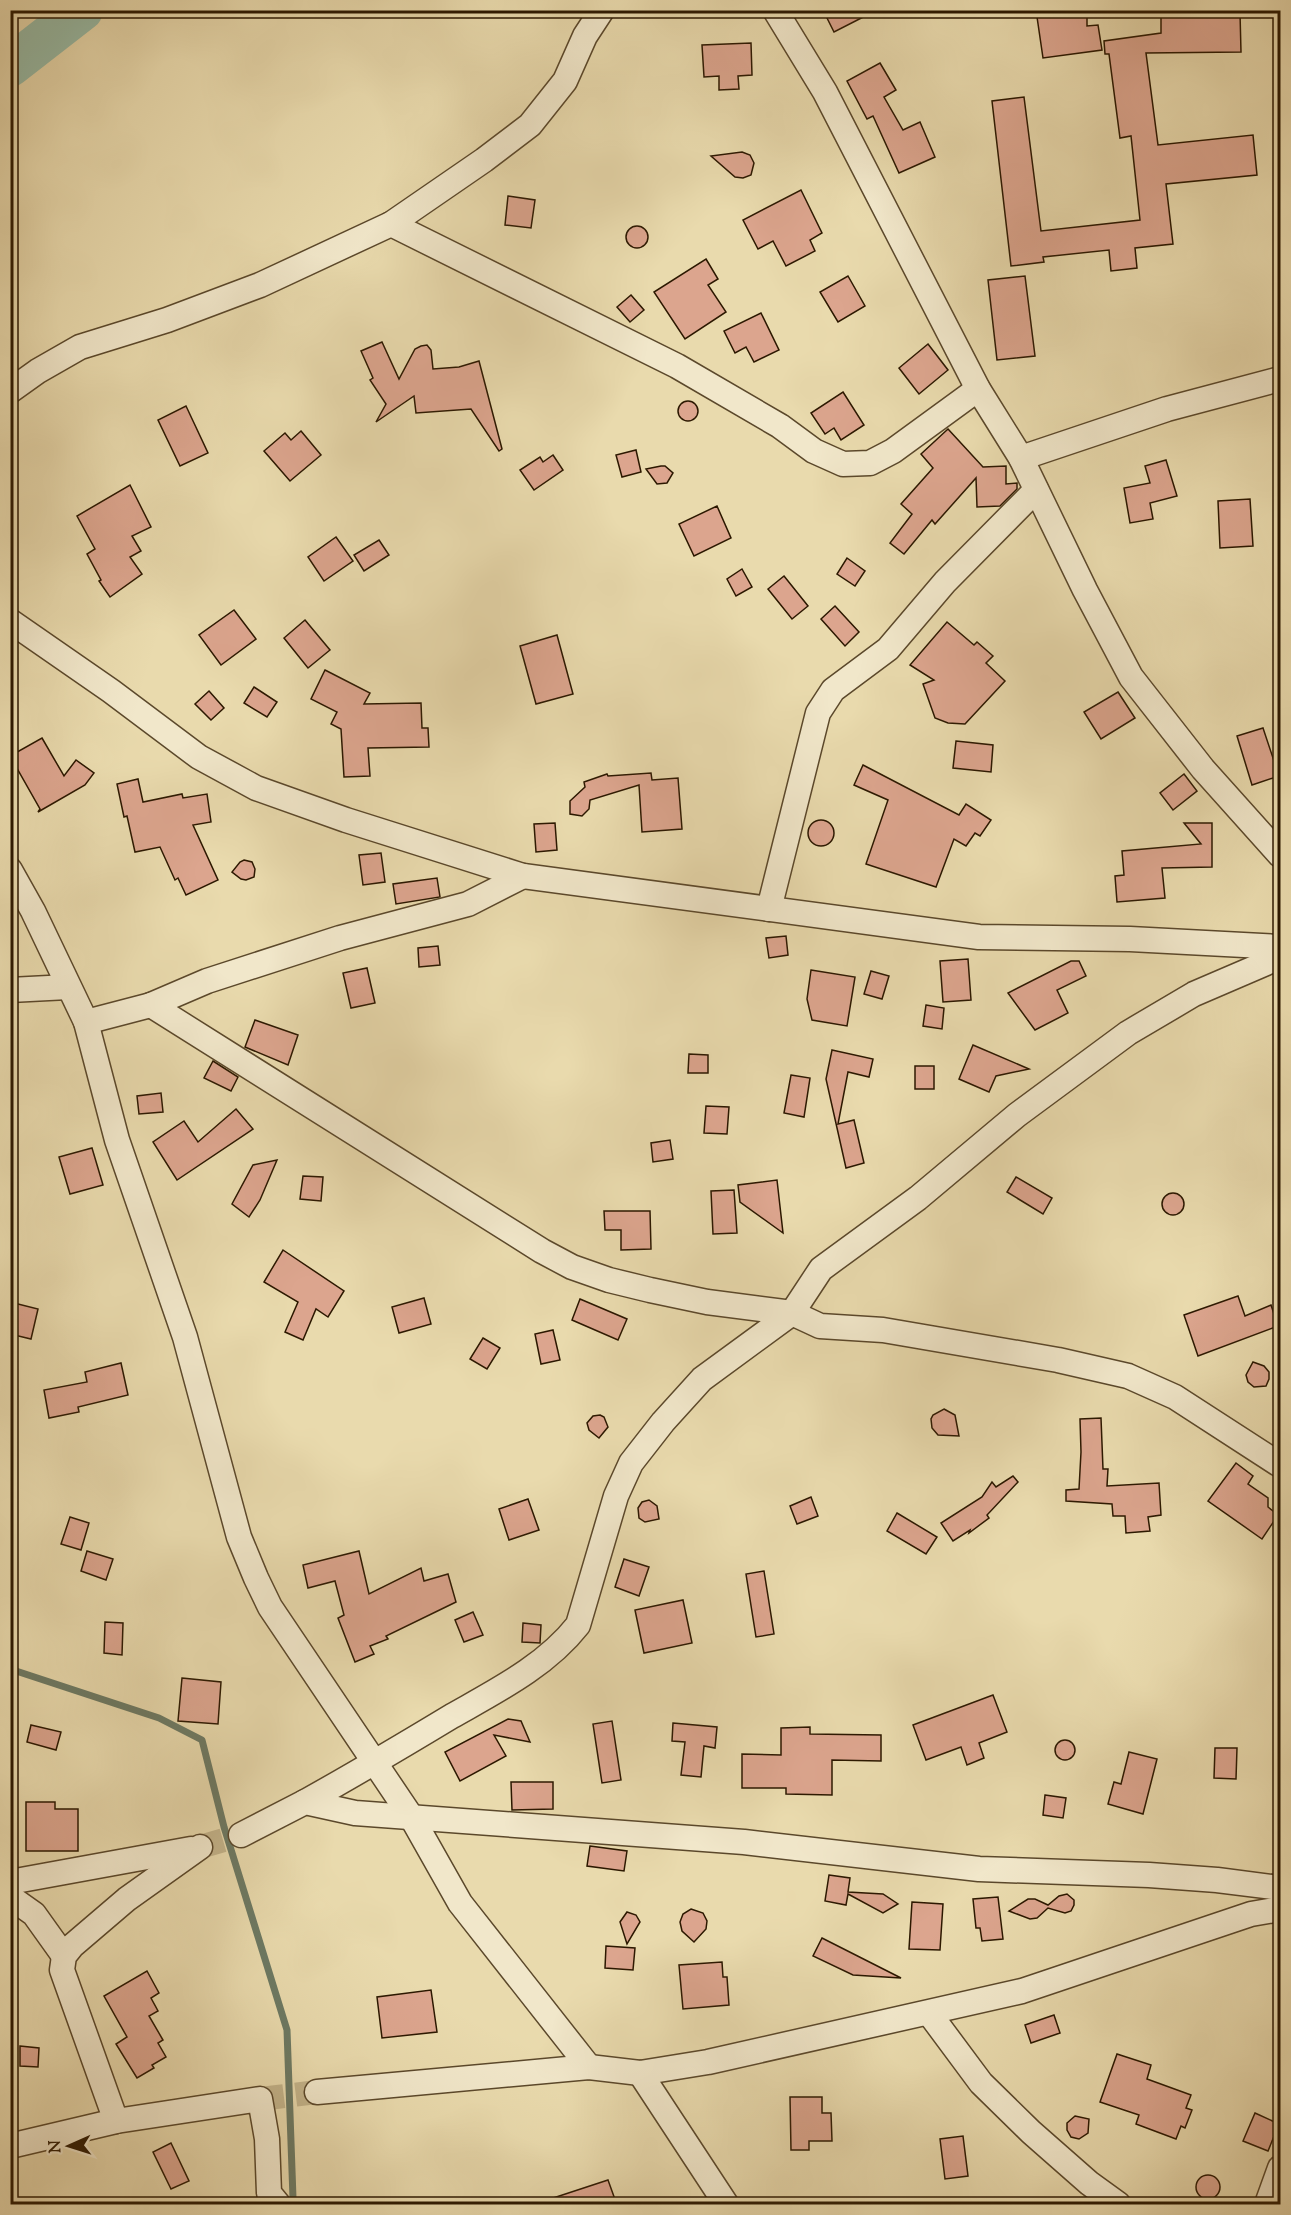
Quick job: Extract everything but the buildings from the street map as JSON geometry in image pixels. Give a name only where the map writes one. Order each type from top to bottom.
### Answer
[{"type":"street","points":[[10,392],[38,371],[80,346],[167,320],[260,285],[391,224],[484,160],[530,125],[565,81],[585,36],[602,10]]},
{"type":"street","points":[[775,10],[825,92],[978,389],[1021,458],[1085,590],[1131,677],[1203,769],[1281,855]]},
{"type":"street","points":[[391,224],[677,366],[780,426],[814,451],[843,464],[870,463],[893,451],[978,389]]},
{"type":"street","points":[[1021,458],[1167,410],[1281,379]]},
{"type":"street","points":[[769,909],[818,713],[840,684],[888,649],[945,582],[1036,490]]},
{"type":"street","points":[[10,621],[111,691],[199,757],[256,788],[346,820],[523,876],[979,937],[1130,939],[1281,947]]},
{"type":"street","points":[[10,870],[33,911],[87,1022],[117,1140],[185,1337],[239,1537],[270,1607],[412,1818],[460,1903],[589,2067]]},
{"type":"street","points":[[87,1022],[151,1005],[207,981],[307,949],[468,903],[523,876]]},
{"type":"street","points":[[241,1835],[376,1762],[524,1673],[565,1642],[578,1625],[616,1496],[631,1463],[663,1422],[702,1379],[792,1313],[821,1269],[918,1198],[1017,1116],[1128,1033],[1194,994],[1281,957]]},
{"type":"street","points":[[10,990],[68,987]]},
{"type":"street","points":[[151,1005],[542,1251],[572,1267],[609,1280],[707,1302],[792,1313],[820,1326],[883,1330],[1058,1360],[1128,1376],[1175,1397],[1281,1465]]},
{"type":"street","points":[[305,1802],[355,1813],[744,1842],[979,1869],[1149,1875],[1281,1888]]},
{"type":"street","points":[[10,1882],[200,1847],[127,1899],[72,1946],[64,1956],[62,1970],[116,2121]]},
{"type":"street","points":[[10,1897],[34,1914],[64,1956]]},
{"type":"street","points":[[317,2092],[589,2067],[640,2073],[708,2062],[1022,1991],[1251,1914],[1281,1909]]},
{"type":"street","points":[[930,2013],[981,2083],[1039,2139],[1118,2205]]},
{"type":"street","points":[[640,2073],[726,2205]]},
{"type":"street","points":[[10,2146],[116,2121],[260,2099],[267,2139],[269,2193],[278,2205]]},
{"type":"street","points":[[1267,2205],[1281,2168]]},
{"type":"waterway","points":[[10,66],[82,10]]},
{"type":"waterway","points":[[10,1669],[159,1718],[202,1740],[224,1827],[287,2030],[293,2198]]},
{"type":"tunnel","points":[[200,1847],[241,1835]]},
{"type":"tunnel","points":[[260,2099],[317,2092]]}]
